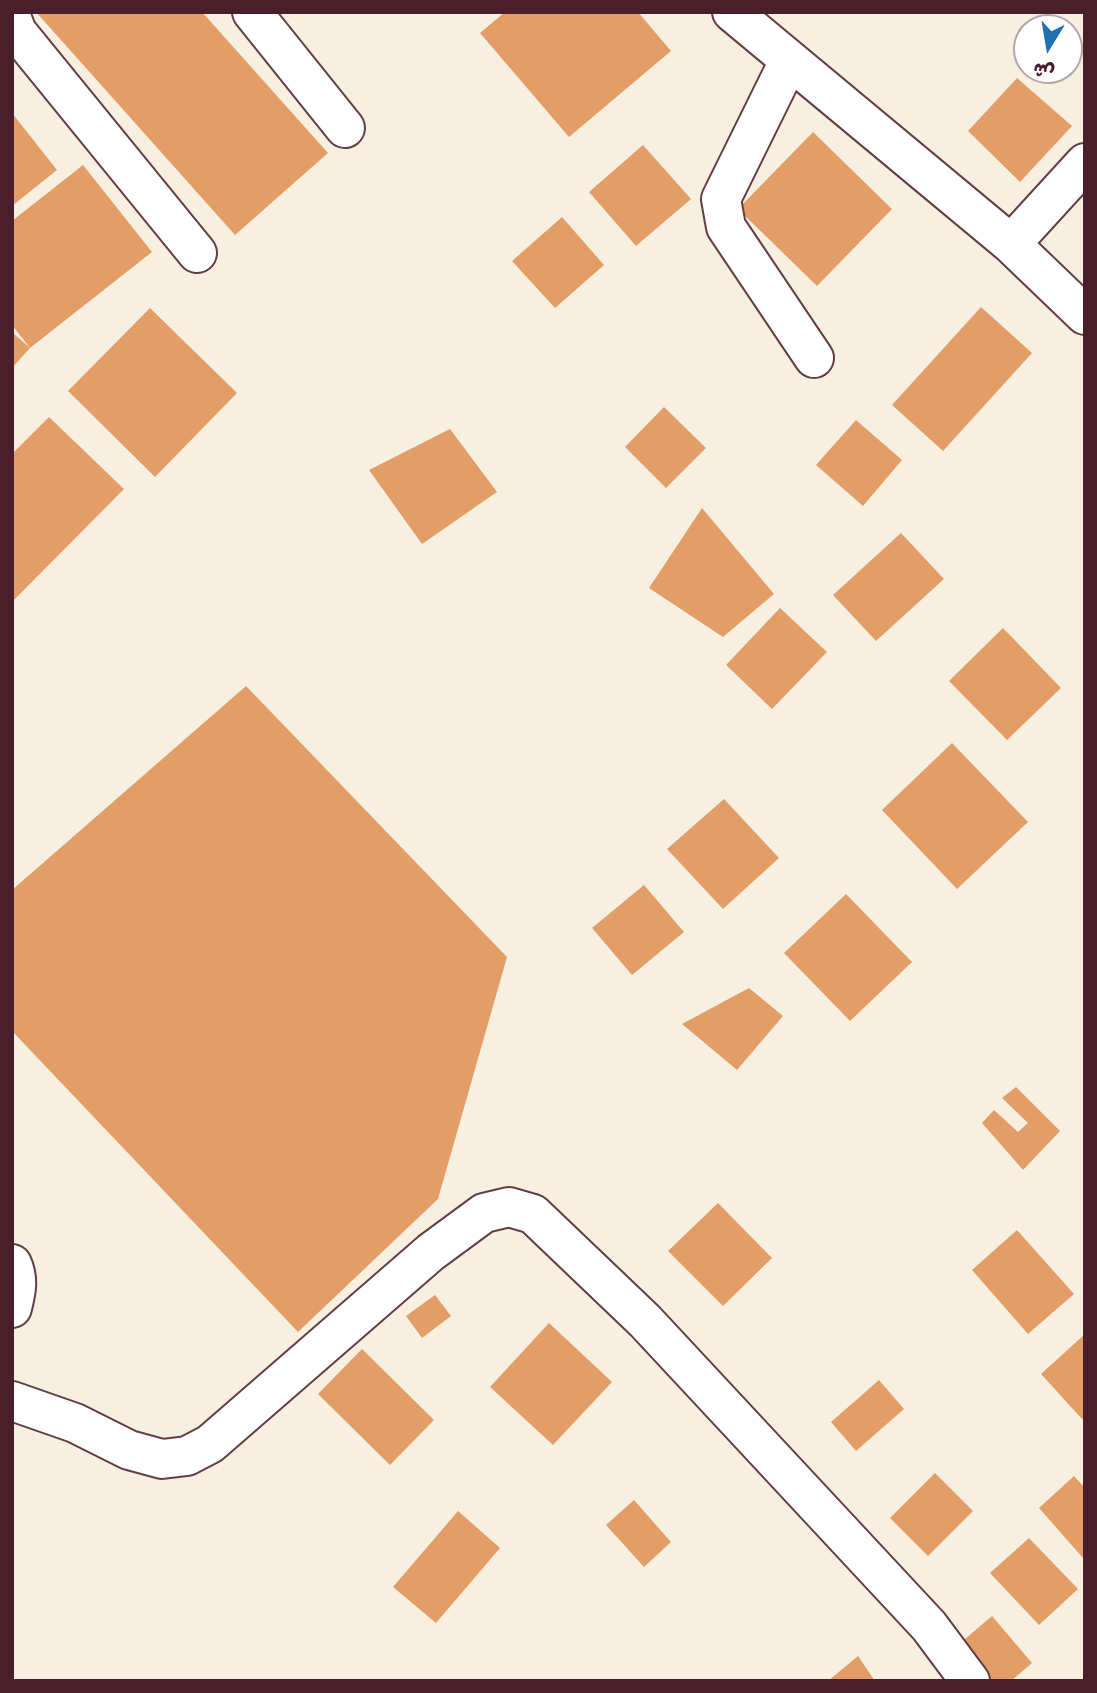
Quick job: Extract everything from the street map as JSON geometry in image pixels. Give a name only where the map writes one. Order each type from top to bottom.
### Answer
[{"type":"street","points":[[252,12],[345,128]]},
{"type":"street","points":[[732,12],[1011,244],[1085,316]]},
{"type":"street","points":[[12,19],[17,32],[197,253]]},
{"type":"street","points":[[789,61],[721,200],[726,227],[814,358]]},
{"type":"street","points":[[1011,244],[1085,163]]},
{"type":"street","points":[[12,1401],[75,1423],[128,1450],[162,1459],[187,1456],[210,1444],[431,1252],[484,1213],[509,1207],[533,1214],[645,1321],[929,1626],[970,1681]]},
{"type":"street","points":[[12,1264],[17,1286],[12,1308]]},
{"type":"building","points":[[36,12],[202,12],[328,153],[235,235]]},
{"type":"building","points":[[505,12],[638,12],[671,51],[569,137],[480,33]]},
{"type":"building","points":[[1013,82],[1024,84],[1072,126],[1020,182],[968,131]]},
{"type":"building","points":[[12,113],[57,170],[12,206]]},
{"type":"building","points":[[813,132],[892,209],[817,286],[738,209]]},
{"type":"building","points":[[643,145],[691,199],[636,246],[589,192]]},
{"type":"building","points":[[83,165],[152,252],[30,348],[12,325],[12,221]]},
{"type":"building","points":[[562,217],[604,265],[555,308],[512,261]]},
{"type":"building","points":[[981,307],[1032,353],[943,451],[892,405]]},
{"type":"building","points":[[150,308],[237,393],[155,477],[68,391]]},
{"type":"building","points":[[12,332],[30,348],[12,368]]},
{"type":"building","points":[[664,407],[706,448],[666,488],[625,447]]},
{"type":"building","points":[[49,417],[124,489],[12,602],[12,454]]},
{"type":"building","points":[[856,420],[902,460],[863,506],[816,465]]},
{"type":"building","points":[[450,429],[497,492],[422,544],[369,470]]},
{"type":"building","points":[[702,508],[774,594],[723,637],[649,588]]},
{"type":"building","points":[[901,533],[944,579],[876,641],[833,595]]},
{"type":"building","points":[[780,608],[827,652],[772,709],[726,665]]},
{"type":"building","points":[[1003,628],[1061,688],[1007,740],[949,681]]},
{"type":"building","points":[[246,686],[507,957],[438,1199],[298,1332],[12,1031],[12,890]]},
{"type":"building","points":[[952,743],[1028,822],[957,889],[882,810]]},
{"type":"building","points":[[724,799],[779,858],[723,909],[667,849]]},
{"type":"building","points":[[644,885],[684,932],[632,975],[592,928]]},
{"type":"building","points":[[846,894],[912,962],[850,1021],[784,953]]},
{"type":"building","points":[[749,988],[783,1016],[737,1070],[682,1024]]},
{"type":"building","points":[[1016,1087],[1060,1131],[1023,1170],[982,1123],[994,1110],[1018,1132],[1028,1123],[1002,1098]]},
{"type":"building","points":[[718,1203],[772,1258],[723,1306],[668,1251]]},
{"type":"building","points":[[1017,1230],[1074,1294],[1028,1334],[972,1270]]},
{"type":"building","points":[[435,1295],[451,1316],[422,1338],[406,1316]]},
{"type":"building","points":[[549,1323],[612,1382],[553,1445],[490,1387]]},
{"type":"building","points":[[1085,1334],[1085,1417],[1082,1419],[1041,1374]]},
{"type":"building","points":[[362,1349],[434,1420],[390,1465],[318,1394]]},
{"type":"building","points":[[879,1380],[904,1409],[856,1451],[831,1422]]},
{"type":"building","points":[[935,1473],[973,1511],[928,1556],[890,1518]]},
{"type":"building","points":[[1074,1476],[1085,1488],[1083,1558],[1039,1508]]},
{"type":"building","points":[[634,1500],[671,1542],[644,1567],[606,1525]]},
{"type":"building","points":[[458,1511],[500,1548],[436,1623],[393,1587]]},
{"type":"building","points":[[1029,1538],[1078,1589],[1039,1625],[990,1573]]},
{"type":"building","points":[[992,1616],[1032,1663],[1011,1681],[989,1681],[958,1645]]},
{"type":"building","points":[[858,1656],[875,1681],[828,1681]]}]
